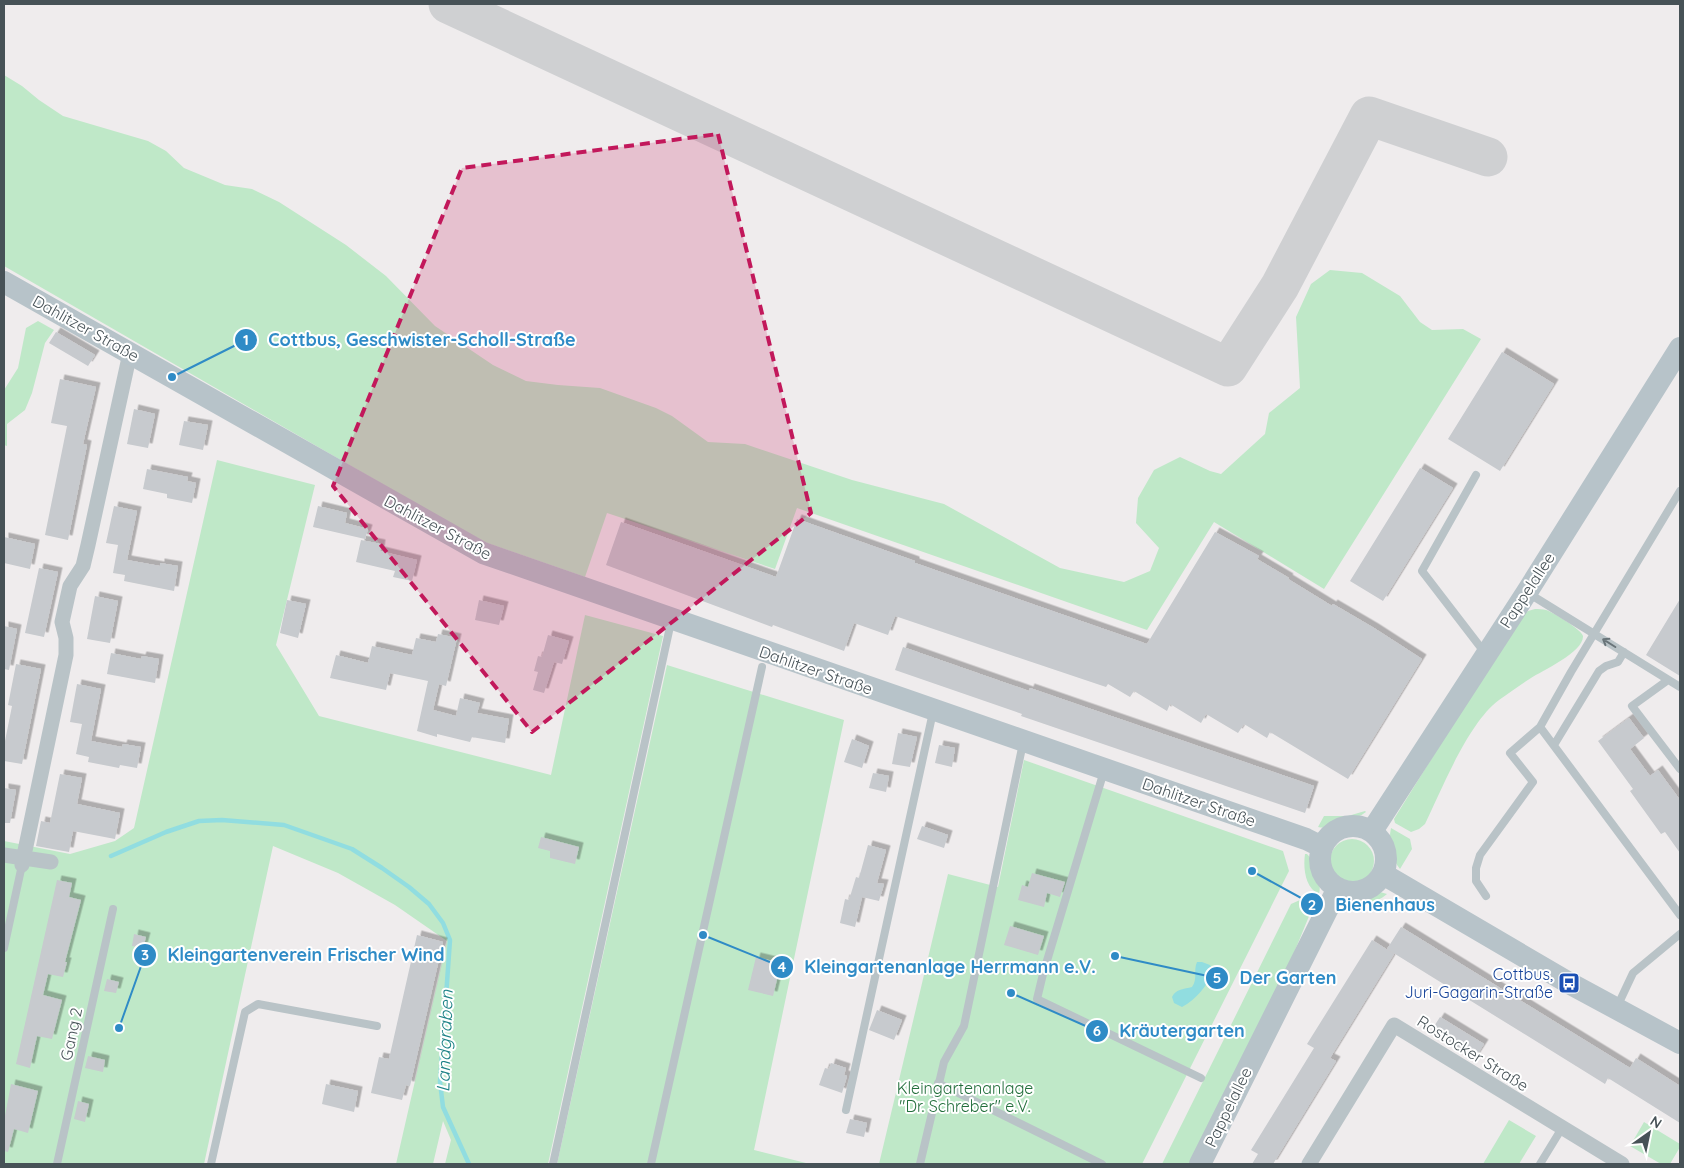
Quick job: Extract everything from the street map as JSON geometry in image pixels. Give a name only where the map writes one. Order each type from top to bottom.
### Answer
[{"type":"street","name":"Dahlitzer Straße","points":[[4,282],[483,553],[1322,846]]},
{"type":"street","name":"Pappelallee","points":[[1372,831],[1527,592],[1680,348]]},
{"type":"street","points":[[23,861],[66,655],[66,638],[62,622],[70,586],[83,566],[130,353]]},
{"type":"street","points":[[1345,826],[1355,826],[1372,831],[1381,840],[1385,852],[1386,863],[1383,874],[1375,883],[1364,890],[1356,892],[1338,888],[1326,878],[1321,867],[1322,846],[1335,831],[1345,826]]},
{"type":"street","points":[[4,855],[23,861],[51,862]]},
{"type":"street","points":[[1383,874],[1616,1009],[1680,1043]]},
{"type":"street","name":"Pappelallee","points":[[1200,1164],[1338,888]]},
{"type":"street","name":"Rostocker Straße","points":[[1309,1164],[1394,1025],[1622,1164]]},
{"type":"lane","points":[[1476,475],[1422,571],[1486,654]]},
{"type":"lane","points":[[1486,896],[1476,881],[1476,868],[1480,855],[1533,782],[1510,753],[1540,727],[1680,492]]},
{"type":"lane","points":[[1527,592],[1680,687]]},
{"type":"lane","points":[[552,1164],[672,620]]},
{"type":"lane","points":[[1554,746],[1599,671],[1606,666],[1618,662],[1624,652]]},
{"type":"lane","points":[[651,1164],[762,667]]},
{"type":"lane","points":[[1668,680],[1632,706],[1680,770]]},
{"type":"lane","points":[[846,1110],[933,710]]},
{"type":"lane","points":[[1540,727],[1680,915]]},
{"type":"lane","points":[[920,1164],[944,1062],[964,1026],[1024,742]]},
{"type":"lane","points":[[1105,769],[1037,999],[1201,1078]]},
{"type":"lane","points":[[4,948],[23,861]]},
{"type":"lane","name":"Gang 2","points":[[57,1164],[113,909]]},
{"type":"lane","points":[[1616,1009],[1634,972],[1680,934]]},
{"type":"lane","points":[[211,1164],[244,1012],[258,1004],[378,1026]]},
{"type":"lane","points":[[938,1083],[1102,1164]]},
{"type":"lane","points":[[1540,1164],[1562,1128]]},
{"type":"highlighted area","points":[[718,134],[811,513],[532,732],[333,486],[462,168]]},
{"type":"green space","points":[[4,75],[63,116],[148,141],[166,151],[184,168],[225,185],[252,189],[279,202],[346,245],[386,276],[435,326],[493,365],[526,381],[600,388],[656,408],[672,416],[708,442],[745,444],[852,480],[944,504],[1060,568],[1124,582],[1150,571],[1159,548],[1136,523],[1138,498],[1154,470],[1180,457],[1221,474],[1265,434],[1269,413],[1300,388],[1296,317],[1311,284],[1330,270],[1362,273],[1400,296],[1420,322],[1432,330],[1463,329],[1481,339],[1324,589],[1214,522],[1147,630],[797,508],[775,569],[607,513],[585,577],[487,543],[4,266]]},
{"type":"green space","points":[[38,321],[54,330],[45,343],[32,393],[25,410],[7,424],[7,446],[4,445],[4,390],[18,368],[26,328]]},
{"type":"green space","points":[[217,460],[315,485],[276,645],[319,716],[551,775],[585,615],[663,636],[548,1164],[445,1164],[451,1140],[443,1121],[433,1164],[396,1164],[447,941],[395,905],[338,873],[273,846],[204,1164],[4,1164],[4,841],[70,854],[115,841],[134,828]]},
{"type":"green space","points":[[1535,609],[1550,611],[1573,626],[1583,636],[1582,642],[1570,654],[1523,683],[1488,710],[1466,740],[1425,824],[1411,832],[1395,823],[1394,819],[1520,616]]},
{"type":"green space","points":[[667,665],[844,720],[754,1150],[810,1164],[557,1164]]},
{"type":"green space","name":"Kleingartenanlage \"Dr. Schreber\" e.V.","points":[[1024,760],[1283,851],[1289,871],[1142,1164],[879,1164],[948,874],[998,887]]},
{"type":"green space","points":[[1365,811],[1343,824],[1323,828],[1318,827],[1324,816],[1348,816]]},
{"type":"green space","points":[[1391,828],[1410,839],[1412,849],[1400,869],[1394,860],[1391,850]]},
{"type":"green space","points":[[1352,839],[1364,843],[1370,849],[1374,861],[1370,873],[1364,879],[1352,883],[1340,879],[1334,873],[1330,861],[1334,849],[1340,843]]},
{"type":"green space","points":[[1305,854],[1313,862],[1318,872],[1319,894],[1314,891],[1306,877]]},
{"type":"green space","points":[[1380,892],[1387,894],[1367,905],[1344,907],[1357,899]]},
{"type":"green space","points":[[1300,900],[1314,904],[1280,987],[1192,1164],[1162,1164],[1291,904]]},
{"type":"green space","points":[[1509,1120],[1536,1136],[1519,1164],[1483,1164]]},
{"type":"green space","points":[[1644,1122],[1680,1144],[1670,1164],[1661,1164],[1630,1146]]},
{"type":"water","points":[[1197,962],[1210,965],[1214,972],[1192,1001],[1182,1007],[1174,1003],[1172,997],[1178,991],[1192,987],[1195,981]]},
{"type":"building","points":[[56,332],[95,355],[88,366],[49,343]]},
{"type":"building","points":[[1502,352],[1554,384],[1500,471],[1448,439]]},
{"type":"building","points":[[60,379],[96,387],[83,444],[87,445],[68,540],[45,535],[67,426],[51,423]]},
{"type":"building","points":[[134,409],[155,414],[148,448],[127,444]]},
{"type":"building","points":[[184,421],[208,425],[203,450],[179,445]]},
{"type":"building","points":[[1420,468],[1453,488],[1383,601],[1350,581]]},
{"type":"building","points":[[147,469],[188,477],[187,481],[196,483],[192,503],[167,498],[167,494],[143,489]]},
{"type":"building","points":[[114,506],[137,511],[127,560],[160,566],[160,563],[178,566],[174,591],[124,581],[125,575],[113,573],[118,545],[106,543]]},
{"type":"building","points":[[318,506],[347,513],[345,523],[368,529],[365,539],[313,527]]},
{"type":"building","points":[[797,519],[915,561],[915,563],[1147,644],[1215,532],[1259,556],[1257,559],[1288,579],[1332,606],[1333,604],[1374,628],[1422,659],[1348,779],[1270,732],[1267,738],[1244,724],[1238,733],[1206,714],[1201,723],[1170,704],[1167,711],[1134,691],[1130,697],[1108,684],[1106,687],[895,616],[888,635],[854,623],[844,651],[773,625],[772,627],[606,565],[621,522],[776,577]]},
{"type":"building","points":[[4,537],[35,544],[30,569],[4,563]]},
{"type":"building","points":[[361,540],[381,544],[380,551],[417,560],[412,581],[393,577],[395,571],[356,562]]},
{"type":"building","points":[[39,568],[58,572],[44,637],[25,633]]},
{"type":"building","points":[[95,596],[118,601],[110,643],[87,639]]},
{"type":"building","points":[[1680,599],[1680,676],[1646,655]]},
{"type":"building","points":[[287,600],[306,604],[298,638],[280,633]]},
{"type":"building","points":[[479,600],[504,606],[499,625],[475,620]]},
{"type":"building","points":[[4,626],[17,629],[9,670],[4,669]]},
{"type":"building","points":[[438,634],[457,638],[446,686],[439,684],[433,710],[456,716],[460,698],[480,703],[477,713],[509,719],[505,743],[472,737],[470,742],[437,734],[437,737],[417,731],[428,681],[390,673],[386,690],[330,678],[336,655],[368,663],[372,646],[412,655],[416,638],[436,642]]},
{"type":"building","points":[[548,635],[569,641],[562,664],[554,662],[544,693],[533,690],[538,672],[534,671],[538,656],[542,657]]},
{"type":"building","points":[[903,647],[1029,691],[1030,688],[1314,786],[1305,813],[1021,716],[1022,714],[895,670]]},
{"type":"building","points":[[111,653],[141,659],[142,656],[159,659],[155,683],[107,674]]},
{"type":"building","points":[[16,664],[41,669],[22,764],[4,761],[4,746],[12,706],[8,705]]},
{"type":"building","points":[[77,684],[101,689],[91,741],[122,747],[123,744],[141,747],[137,768],[120,765],[119,768],[88,762],[89,757],[76,754],[82,724],[70,722]]},
{"type":"building","points":[[1629,718],[1644,738],[1630,749],[1650,776],[1658,770],[1680,800],[1680,853],[1665,832],[1661,834],[1630,791],[1633,789],[1598,741]]},
{"type":"building","points":[[898,733],[917,737],[910,767],[892,764]]},
{"type":"building","points":[[852,739],[869,746],[862,768],[844,762]]},
{"type":"building","points":[[939,745],[955,748],[952,767],[935,763]]},
{"type":"building","points":[[873,773],[889,776],[886,792],[869,788]]},
{"type":"building","points":[[60,774],[82,778],[77,804],[120,813],[115,839],[73,831],[69,852],[36,846],[41,821],[50,823]]},
{"type":"building","points":[[4,788],[16,790],[10,823],[4,823]]},
{"type":"building","points":[[922,826],[948,835],[944,848],[917,839]]},
{"type":"building","points":[[541,837],[579,847],[575,864],[550,858],[550,851],[538,848]]},
{"type":"building","points":[[868,845],[886,850],[877,883],[884,884],[879,901],[862,897],[855,927],[840,923],[845,899],[849,900],[856,877],[859,878]]},
{"type":"building","points":[[1032,873],[1065,882],[1060,897],[1047,893],[1044,907],[1018,900],[1022,885],[1028,887]]},
{"type":"building","points":[[57,880],[72,883],[69,897],[81,900],[63,977],[48,974],[43,995],[62,1000],[52,1039],[37,1036],[30,1068],[16,1064]]},
{"type":"building","points":[[1010,926],[1044,936],[1038,955],[1004,945]]},
{"type":"building","points":[[1401,927],[1630,1068],[1636,1058],[1680,1086],[1680,1123],[1608,1078],[1605,1084],[1387,949]]},
{"type":"building","points":[[134,934],[146,937],[143,948],[132,946]]},
{"type":"building","points":[[417,935],[443,942],[410,1086],[406,1085],[402,1100],[371,1093],[379,1057],[389,1059]]},
{"type":"building","points":[[1372,940],[1394,954],[1330,1058],[1336,1061],[1273,1164],[1252,1164],[1258,1154],[1251,1150],[1314,1048],[1307,1044]]},
{"type":"building","points":[[756,957],[781,963],[773,996],[748,990]]},
{"type":"building","points":[[107,979],[119,982],[116,993],[104,991]]},
{"type":"building","points":[[877,1010],[902,1020],[894,1040],[869,1030]]},
{"type":"building","points":[[1440,1017],[1484,1044],[1475,1058],[1431,1031]]},
{"type":"building","points":[[88,1056],[105,1060],[103,1072],[85,1068]]},
{"type":"building","points":[[831,1063],[846,1068],[844,1075],[847,1076],[842,1093],[819,1085],[825,1068],[829,1069]]},
{"type":"building","points":[[11,1084],[38,1091],[28,1133],[14,1129],[8,1152],[4,1151],[4,1121]]},
{"type":"building","points":[[326,1084],[358,1091],[354,1112],[322,1104]]},
{"type":"building","points":[[78,1101],[89,1104],[85,1122],[74,1119]]},
{"type":"building","points":[[850,1119],[867,1123],[864,1137],[846,1133]]},
{"type":"waterway","name":"Landgraben","points":[[111,856],[166,832],[199,821],[222,820],[284,825],[352,849],[409,887],[429,904],[443,923],[450,940],[440,1082],[443,1107],[469,1164]]},
{"type":"taxiway","points":[[448,4],[1228,367],[1280,286],[1369,116],[1488,157]]},
{"type":"place","name":"Cottbus, Geschwister-Scholl-Straße","points":[[172,377]]},
{"type":"place","name":"Bienenhaus","points":[[1252,871]]},
{"type":"place","name":"Kleingartenanlage Herrmann e.V.","points":[[703,935]]},
{"type":"place","name":"Der Garten","points":[[1115,956]]},
{"type":"place","name":"Cottbus, Juri-Gagarin-Straße","points":[[1569,983]]},
{"type":"place","name":"Kräutergarten","points":[[1011,993]]},
{"type":"place","name":"Kleingartenverein Frischer Wind","points":[[119,1028]]}]
